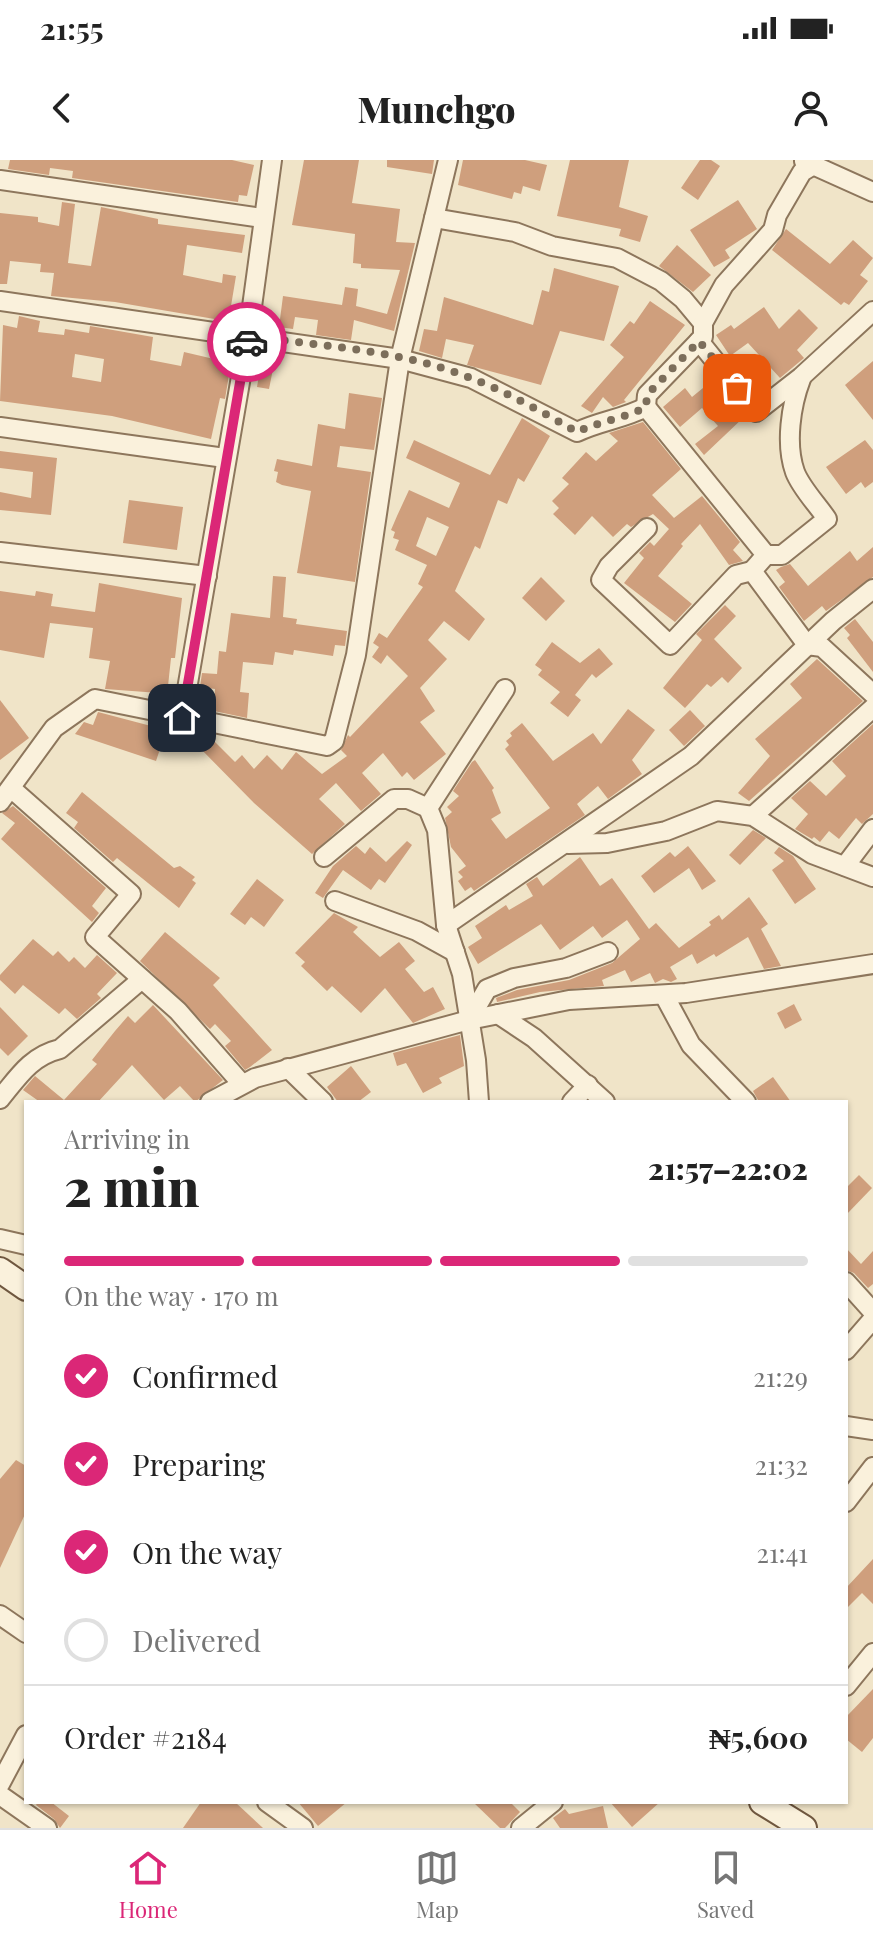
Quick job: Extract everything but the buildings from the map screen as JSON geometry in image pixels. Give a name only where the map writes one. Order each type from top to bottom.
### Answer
[{"type":"street","points":[[182,718],[248,336],[272,160]]},
{"type":"street","points":[[242,1084],[178,1011],[95,937],[131,894],[6,795],[54,728],[95,699],[327,746],[334,741],[356,655],[400,359],[448,160]]},
{"type":"street","points":[[766,555],[646,407],[647,395],[701,332],[724,285],[773,230],[777,215],[808,162],[873,192]]},
{"type":"street","points":[[0,180],[262,218]]},
{"type":"street","points":[[434,218],[515,232],[552,246],[617,258],[661,281],[683,299],[701,332],[756,412],[801,377],[873,311]]},
{"type":"street","points":[[0,301],[400,359],[471,378],[577,432],[593,424],[621,420],[646,407]]},
{"type":"street","points":[[647,528],[609,566],[601,580],[670,645],[736,575],[752,571],[766,555],[782,555],[827,519],[795,471],[791,435],[794,398],[801,377]]},
{"type":"street","points":[[0,427],[225,458]]},
{"type":"street","points":[[0,552],[207,576]]},
{"type":"street","points":[[752,571],[807,645],[822,647],[873,694]]},
{"type":"street","points":[[446,925],[509,878],[568,844],[691,756],[807,645],[873,589]]},
{"type":"street","points":[[428,808],[505,689]]},
{"type":"street","points":[[753,816],[873,708]]},
{"type":"street","points":[[324,857],[394,799],[408,799],[428,808],[437,830],[446,925],[469,1020],[479,1100]]},
{"type":"street","points":[[568,844],[607,843],[666,831],[717,811],[753,816],[812,854],[873,877]]},
{"type":"street","points":[[845,866],[873,829]]},
{"type":"street","points":[[335,901],[417,931],[455,952]]},
{"type":"street","points":[[469,1020],[487,989],[514,978],[566,968],[608,952]]},
{"type":"street","points":[[214,1100],[242,1084],[288,1068],[498,1014],[569,1000],[626,994],[664,995],[772,982],[873,964]]},
{"type":"street","points":[[0,1099],[27,1065],[44,1053],[60,1049],[142,979]]},
{"type":"street","points":[[664,995],[691,1045],[744,1100]]},
{"type":"street","points":[[498,1014],[534,1038],[603,1100]]},
{"type":"street","points":[[288,1068],[321,1100]]},
{"type":"street","points":[[574,1100],[588,1085]]},
{"type":"street","points":[[0,1239],[24,1245]]},
{"type":"street","points":[[0,1270],[24,1287]]},
{"type":"street","points":[[848,1284],[873,1312]]},
{"type":"street","points":[[848,1348],[873,1319]]},
{"type":"street","points":[[848,1426],[873,1430]]},
{"type":"street","points":[[848,1499],[873,1467]]},
{"type":"street","points":[[0,1615],[24,1632]]},
{"type":"street","points":[[848,1684],[873,1653]]},
{"type":"street","points":[[0,1784],[24,1739]]},
{"type":"street","points":[[0,1795],[47,1828]]},
{"type":"street","points":[[270,1804],[303,1828]]},
{"type":"street","points":[[765,1804],[804,1828]]},
{"type":"street","points":[[521,1828],[532,1809]]},
{"type":"way so far","points":[[247,342],[248,336],[369,352],[424,365],[471,378],[577,432],[593,424],[621,420],[646,407],[647,395],[685,359],[699,341],[737,388]]},
{"type":"route","points":[[182,718],[247,342]]}]
